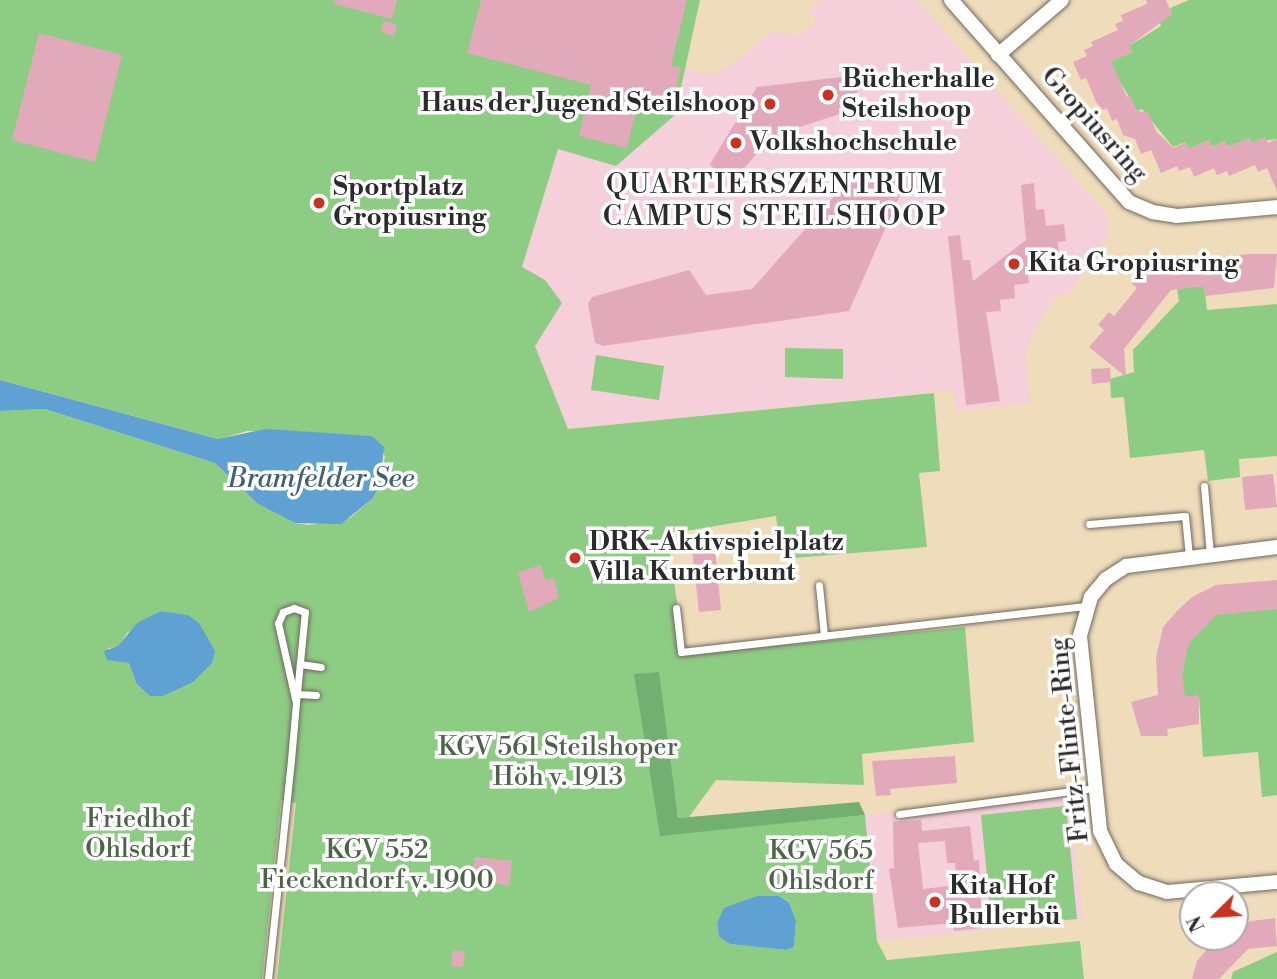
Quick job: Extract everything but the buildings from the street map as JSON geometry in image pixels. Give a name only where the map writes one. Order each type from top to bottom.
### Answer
[{"type":"street","name":"Gropiusring","points":[[951,0],[1111,186],[1137,206],[1177,216],[1277,206]]},
{"type":"street","points":[[998,55],[1062,0]]},
{"type":"street","name":"Fritz-Flinte-Ring","points":[[1277,547],[1126,566],[1100,585],[1087,606],[1080,636],[1095,788],[1104,845],[1121,870],[1139,883],[1175,892],[1277,882]]},
{"type":"lane","points":[[1204,486],[1210,554]]},
{"type":"lane","points":[[1090,524],[1185,516],[1189,556]]},
{"type":"lane","points":[[819,585],[824,636]]},
{"type":"lane","points":[[676,608],[681,652],[1087,606]]},
{"type":"lane","points":[[268,979],[297,698],[305,612],[294,608],[283,612],[278,623],[297,698]]},
{"type":"lane","points":[[300,664],[321,667]]},
{"type":"lane","points":[[297,698],[316,695]]},
{"type":"lane","points":[[900,814],[1095,788]]},
{"type":"shaded area","points":[[821,0],[917,0],[1108,215],[1109,233],[1069,294],[1054,297],[1031,337],[1026,357],[1031,403],[956,411],[953,390],[568,429],[535,346],[522,268],[558,149],[675,115],[685,68],[710,75],[729,67],[773,31],[799,36],[817,21],[809,9]]},
{"type":"shaded area","points":[[1070,794],[1083,920],[877,941],[865,815]]},
{"type":"green space","points":[[0,0],[700,0],[675,115],[616,166],[558,149],[522,267],[545,280],[562,303],[535,346],[568,429],[934,393],[940,471],[919,473],[927,547],[782,559],[776,516],[667,534],[685,655],[965,627],[974,742],[862,754],[864,785],[716,780],[689,817],[678,818],[669,753],[660,835],[865,815],[877,941],[887,960],[1080,941],[1084,979],[277,979],[296,803],[281,800],[262,979],[0,979],[0,411],[45,409],[215,463],[258,504],[295,523],[309,525],[350,518],[372,499],[380,485],[385,456],[372,436],[247,431],[219,439],[0,380]],"holes":[[[161,611],[188,615],[175,690],[163,696],[136,683],[129,663],[114,660],[108,648],[118,647],[127,633]],[[779,896],[789,901],[796,921],[794,947],[786,950],[730,944],[719,937],[717,923]]]},
{"type":"green space","points":[[1189,0],[1277,0],[1277,139],[1251,143],[1249,138],[1228,147],[1225,141],[1212,147],[1209,140],[1189,149],[1185,142],[1173,147],[1142,109],[1137,111],[1121,83],[1108,89],[1111,61],[1132,52],[1129,46],[1161,26],[1159,19],[1172,14],[1170,8]]},
{"type":"green space","points":[[1204,286],[1207,310],[1277,304],[1277,456],[1239,459],[1240,477],[1208,481],[1204,450],[1130,458],[1124,397],[1111,398],[1110,379],[1134,372],[1133,350],[1179,301],[1177,289]]},
{"type":"green space","points":[[785,348],[843,349],[843,379],[785,377]]},
{"type":"green space","points":[[596,355],[664,366],[659,400],[591,390]]},
{"type":"green space","points":[[1277,606],[1277,795],[1262,797],[1258,752],[1203,757],[1199,696],[1185,697],[1179,673],[1183,672],[1185,642],[1203,624],[1206,626],[1209,617],[1222,610],[1225,614]]},
{"type":"green space","points":[[659,672],[678,818],[859,802],[865,815],[660,836],[634,674]]},
{"type":"green space","points":[[1066,806],[1077,919],[992,927],[981,815]]},
{"type":"green space","points":[[1277,952],[1277,979],[1231,979],[1233,972]]},
{"type":"water","name":"Bramfelder See","points":[[0,380],[218,439],[266,429],[372,436],[384,447],[380,485],[372,499],[341,524],[295,523],[258,504],[215,463],[45,409],[0,411]]},
{"type":"water","points":[[161,611],[188,615],[199,623],[215,651],[212,663],[193,682],[163,696],[150,696],[136,683],[129,663],[107,660],[104,651],[118,646],[137,623]]},
{"type":"water","points":[[757,896],[779,896],[789,902],[796,921],[794,947],[786,950],[730,944],[719,937],[717,923],[724,908]]},
{"type":"place","name":"Bücherhalle Steilshoop","points":[[828,95]]},
{"type":"place","name":"Haus der Jugend Steilshoop","points":[[770,104]]},
{"type":"place","name":"Volkshochschule","points":[[736,143]]},
{"type":"place","name":"Sportplatz Gropiusring","points":[[319,203]]},
{"type":"place","name":"Kita Gropiusring","points":[[1014,264]]},
{"type":"place","name":"DRK-Aktivspielplatz Villa Kunterbunt","points":[[575,558]]},
{"type":"place","name":"Kita Hof Bullerbü","points":[[935,902]]},
{"type":"district","name":"QUARTIERSZENTRUM CAMPUS STEILSHOOP","points":[[775,201]]},
{"type":"park label","name":"KGV 561 Steilshoper Höh v. 1913","points":[[558,763]]},
{"type":"park label","name":"Friedhof Ohlsdorf","points":[[138,835]]},
{"type":"park label","name":"KGV 552 Fieckendorf v. 1900","points":[[377,866]]},
{"type":"park label","name":"KGV 565 Ohlsdorf","points":[[821,867]]}]
